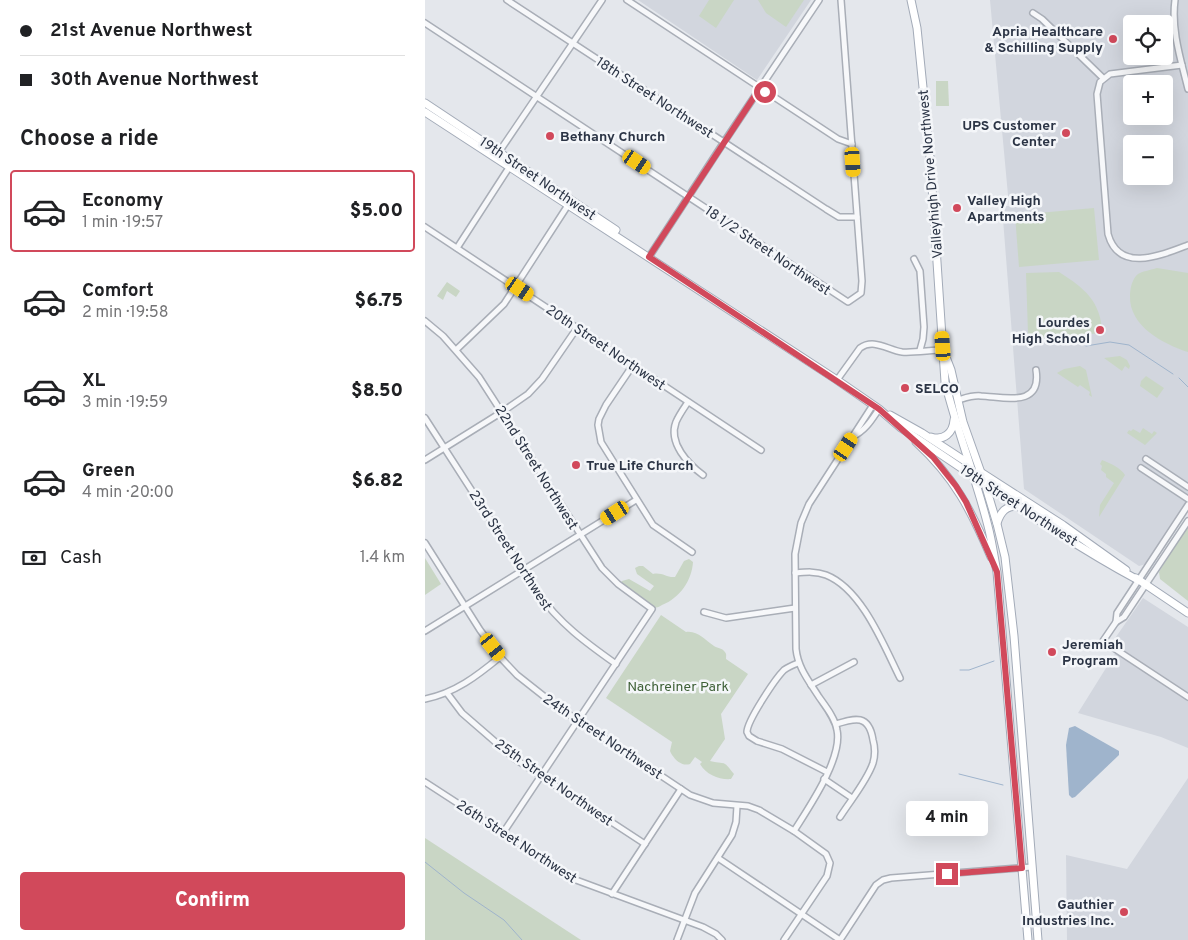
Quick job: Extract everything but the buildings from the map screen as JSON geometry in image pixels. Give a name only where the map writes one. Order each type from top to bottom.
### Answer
[{"type":"main road","name":"Valleyhigh Drive Northwest","points":[[911,0],[917,28],[930,157],[945,382],[953,417],[968,463],[977,473]]},
{"type":"main road","name":"19th Street Northwest","points":[[425,102],[497,155]]},
{"type":"main road","name":"19th Street Northwest","points":[[425,112],[511,164],[876,407],[922,433],[968,463]]},
{"type":"main road","name":"Valleyhigh Drive Northwest","points":[[943,350],[951,370],[977,473],[997,572],[1028,940]]},
{"type":"main road","name":"19th Street Northwest","points":[[876,407],[901,428],[977,473],[1104,553],[1138,580],[1188,613]]},
{"type":"main road","points":[[922,433],[936,438],[945,437],[952,429],[953,417]]},
{"type":"main road","points":[[901,428],[933,457],[956,486],[978,526],[997,572]]},
{"type":"main road","name":"19th Street Northwest","points":[[977,473],[985,484],[1116,568],[1138,580]]},
{"type":"main road","points":[[985,484],[1005,557],[1009,585],[1038,940]]},
{"type":"main road","points":[[997,524],[1003,511],[1008,507],[1019,506]]},
{"type":"street","name":"18th Street Northwest","points":[[507,0],[833,214],[845,218],[857,217]]},
{"type":"street","points":[[497,155],[601,0]]},
{"type":"street","points":[[627,0],[838,139],[852,144]]},
{"type":"street","points":[[649,257],[819,0]]},
{"type":"street","points":[[841,0],[857,217]]},
{"type":"street","points":[[1175,0],[1175,26],[1188,89]]},
{"type":"street","points":[[1033,13],[1043,19],[1103,78]]},
{"type":"street","name":"18 1/2 Street Northwest","points":[[425,23],[845,301],[851,301],[861,293],[862,281],[857,217]]},
{"type":"street","points":[[1182,66],[1115,72],[1103,78],[1098,86],[1097,94],[1108,234],[1112,244],[1132,258],[1143,259],[1160,256],[1188,246]]},
{"type":"street","points":[[457,248],[511,164]]},
{"type":"street","points":[[457,349],[496,313],[516,286],[570,203]]},
{"type":"street","name":"20th Street Northwest","points":[[425,227],[761,450]]},
{"type":"street","points":[[914,260],[920,271],[924,327],[920,350]]},
{"type":"street","name":"22nd Street Northwest","points":[[425,321],[457,349],[479,377],[580,536],[606,572],[627,591],[652,608],[617,664]]},
{"type":"street","points":[[425,460],[521,399],[538,384],[577,328]]},
{"type":"street","points":[[837,380],[864,345],[879,344],[901,352],[943,350]]},
{"type":"street","points":[[633,365],[606,405],[598,425],[601,442],[653,525],[692,552]]},
{"type":"street","points":[[958,400],[979,395],[1001,398],[1025,396],[1033,391],[1035,387],[1037,382],[1036,370]]},
{"type":"street","points":[[688,402],[675,424],[676,439],[685,460],[703,475]]},
{"type":"street","points":[[794,831],[824,779],[837,749],[838,731],[836,724],[798,663],[795,608],[796,543],[804,513],[852,438],[860,434],[867,427],[876,407]]},
{"type":"street","name":"23rd Street Northwest","points":[[425,418],[523,571],[549,608],[563,624],[617,664]]},
{"type":"street","points":[[1147,459],[1188,487]]},
{"type":"street","points":[[1141,468],[1188,500]]},
{"type":"street","points":[[425,631],[636,500]]},
{"type":"street","points":[[1116,622],[1117,614],[1188,505]]},
{"type":"street","points":[[1188,521],[1124,617],[1116,622],[1103,641],[1188,696]]},
{"type":"street","name":"24th Street Northwest","points":[[425,543],[465,607],[500,657],[532,688],[681,789],[706,802],[748,806],[759,810],[823,850],[830,863],[827,876],[801,915]]},
{"type":"street","points":[[795,573],[825,574],[846,587],[876,632],[900,678]]},
{"type":"street","points":[[704,612],[721,618],[732,618],[795,608]]},
{"type":"street","points":[[425,699],[447,693],[470,681],[500,657]]},
{"type":"street","points":[[811,685],[855,662]]},
{"type":"street","points":[[798,663],[788,667],[779,675],[749,721],[747,732],[749,736],[757,741],[782,748],[827,772]]},
{"type":"street","points":[[503,833],[617,664]]},
{"type":"street","name":"25th Street Northwest","points":[[447,693],[456,706],[469,719],[506,751],[645,844]]},
{"type":"street","points":[[836,724],[860,719],[868,724],[872,733],[875,753],[873,764],[840,817]]},
{"type":"street","points":[[824,779],[852,798]]},
{"type":"street","name":"26th Street Northwest","points":[[425,782],[569,876],[612,894],[711,930],[722,940]]},
{"type":"street","points":[[612,894],[681,789]]},
{"type":"street","points":[[677,940],[695,893],[734,832],[737,806]]},
{"type":"street","points":[[717,858],[840,940],[874,888],[883,880],[1032,867]]},
{"type":"street","points":[[784,940],[801,915]]},
{"type":"shaded area","points":[[638,0],[811,0],[757,80]]},
{"type":"shaded area","points":[[990,0],[1188,0],[1188,500],[1146,564],[1139,566],[1024,489],[1002,206],[1009,206]]},
{"type":"shaded area","points":[[1143,598],[1188,627],[1188,748],[1161,737],[1078,713],[1116,652],[1109,647]]},
{"type":"shaded area","points":[[1188,778],[1188,940],[1067,940],[1066,855],[1127,869]]},
{"type":"green space","points":[[709,0],[734,0],[716,28],[699,16]]},
{"type":"green space","points":[[758,0],[804,0],[786,27],[766,13]]},
{"type":"green space","points":[[936,81],[948,81],[949,106],[936,106]]},
{"type":"green space","points":[[1094,208],[1099,260],[1019,267],[1015,215]]},
{"type":"green space","points":[[1157,268],[1188,273],[1188,352],[1158,339],[1149,332],[1141,325],[1131,307],[1130,290],[1134,279],[1140,273]]},
{"type":"green space","points":[[1059,272],[1083,290],[1095,304],[1101,322],[1102,333],[1034,339],[1028,334],[1026,273]]},
{"type":"green space","points":[[447,282],[460,291],[456,297],[447,291],[443,300],[437,296]]},
{"type":"green space","points":[[1120,356],[1127,360],[1130,366],[1129,369],[1125,366],[1122,371],[1104,358]]},
{"type":"green space","points":[[1080,366],[1086,370],[1092,397],[1089,395],[1090,392],[1080,385],[1078,387],[1057,373],[1064,369]]},
{"type":"green space","points":[[1146,376],[1164,388],[1157,398],[1140,386],[1141,381]]},
{"type":"green space","points":[[1143,428],[1152,434],[1154,431],[1157,433],[1145,445],[1127,433],[1133,429],[1140,433]]},
{"type":"green space","points":[[1102,460],[1112,464],[1125,475],[1099,517],[1100,505],[1114,483],[1101,470],[1102,466],[1100,464]]},
{"type":"green space","points":[[1188,524],[1188,601],[1160,579],[1159,572]]},
{"type":"green space","points":[[425,558],[441,584],[425,595]]},
{"type":"green space","points":[[689,559],[693,562],[692,569],[684,588],[674,598],[658,607],[651,607],[634,596],[627,594],[620,587],[622,581],[629,579],[650,591],[654,586],[637,574],[635,568],[643,566],[653,574],[675,577],[684,561]]},
{"type":"green space","name":"Nachreiner Park","points":[[661,615],[686,632],[694,632],[714,646],[722,649],[726,654],[726,659],[748,674],[721,714],[725,739],[710,761],[726,764],[734,774],[731,779],[722,779],[710,774],[700,764],[702,762],[695,757],[690,764],[681,763],[675,759],[670,751],[672,742],[606,698]]},
{"type":"green space","points":[[425,838],[581,940],[425,940]]},
{"type":"water","points":[[1075,726],[1119,751],[1119,755],[1072,798],[1069,795],[1066,745],[1069,728]]},
{"type":"waterway","points":[[1086,346],[1110,342],[1129,345],[1173,374]]},
{"type":"waterway","points":[[1179,378],[1188,387]]},
{"type":"waterway","points":[[960,670],[969,670],[994,661]]},
{"type":"waterway","points":[[959,774],[1003,785]]},
{"type":"waterway","points":[[425,862],[464,893],[504,920],[522,940]]},
{"type":"place","name":"Apria Healthcare & Schilling Supply","points":[[1113,39]]},
{"type":"place","name":"UPS Customer Center","points":[[1066,133]]},
{"type":"place","name":"Bethany Church","points":[[550,136]]},
{"type":"place","name":"Valley High Apartments","points":[[957,208]]},
{"type":"place","name":"Lourdes High School","points":[[1100,330]]},
{"type":"place","name":"SELCO","points":[[905,388]]},
{"type":"place","name":"True Life Church","points":[[576,465]]},
{"type":"place","name":"Jeremiah Program","points":[[1052,652]]},
{"type":"place","name":"Gauthier Industries Inc.","points":[[1124,912]]},
{"type":"route","points":[[765,92],[760,88],[649,257],[879,409],[933,457],[956,486],[978,526],[997,572],[1004,636],[1022,868],[947,874]]}]
